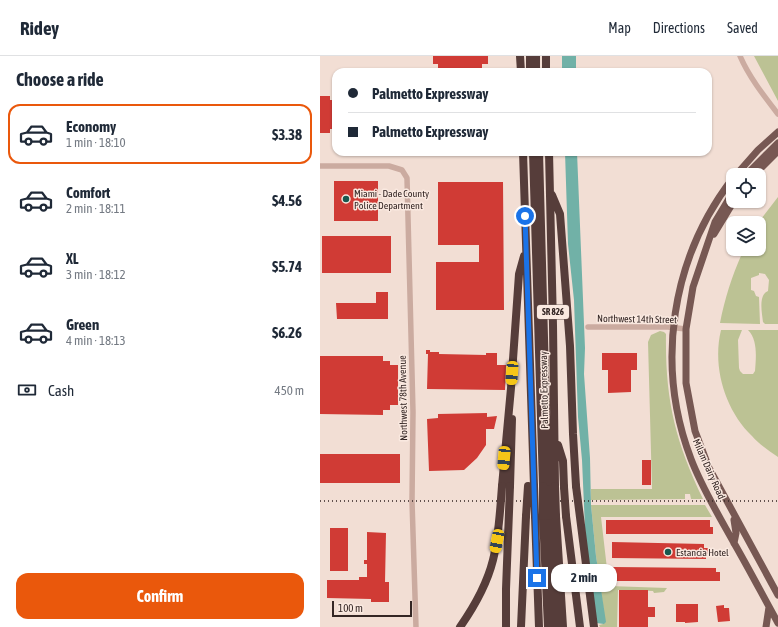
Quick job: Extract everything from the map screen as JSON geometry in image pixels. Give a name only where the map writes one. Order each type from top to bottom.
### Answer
[{"type":"highway","points":[[520,56],[520,68]]},
{"type":"highway","points":[[530,56],[530,68]]},
{"type":"highway","points":[[536,56],[536,68]]},
{"type":"highway","points":[[546,56],[546,68]]},
{"type":"highway","name":"Palmetto Expressway","points":[[523,156],[534,473],[542,486]]},
{"type":"highway","points":[[533,156],[542,486],[546,516],[555,627]]},
{"type":"highway","points":[[521,627],[526,516],[542,486],[539,156]]},
{"type":"highway","name":"Palmetto Expressway","points":[[549,156],[555,434],[542,486],[563,627]]},
{"type":"highway","points":[[550,190],[560,214],[570,346],[576,486],[594,627]]},
{"type":"highway","points":[[460,627],[486,582],[493,561],[497,541],[506,486],[512,428],[511,388],[519,274],[526,248]]},
{"type":"highway","points":[[555,434],[563,461],[566,516],[580,627]]},
{"type":"highway","points":[[506,486],[506,627]]},
{"type":"highway","points":[[546,516],[548,627]]},
{"type":"highway","name":"Palmetto Expressway","points":[[539,627],[546,516]]},
{"type":"main road","points":[[742,168],[758,150],[778,132]]},
{"type":"main road","points":[[753,168],[778,143]]},
{"type":"main road","points":[[761,168],[778,151]]},
{"type":"main road","name":"Milam Dairy Road","points":[[726,188],[710,212],[692,248],[680,285],[673,328],[673,384],[678,415],[684,437],[701,482],[778,623]]},
{"type":"main road","name":"Milam Dairy Road","points":[[726,204],[715,222],[695,283],[686,329],[686,378],[693,420],[700,446],[709,468],[778,595]]},
{"type":"main road","name":"Milam Dairy Road","points":[[708,242],[730,208]]},
{"type":"main road","points":[[733,513],[736,533],[734,543]]},
{"type":"main road","points":[[766,627],[769,606]]},
{"type":"street","points":[[740,56],[748,72],[778,114]]},
{"type":"street","name":"Northwest 78th Avenue","points":[[320,166],[389,166],[402,170],[407,178],[414,412],[412,501],[416,627]]},
{"type":"street","name":"Northwest 14th Street","points":[[588,327],[686,329]]},
{"type":"green space","points":[[754,56],[778,56],[778,101]]},
{"type":"green space","points":[[778,197],[778,324],[765,324],[763,322],[762,300],[765,293],[768,291],[769,280],[765,274],[759,273],[759,275],[751,278],[751,290],[754,291],[756,296],[759,297],[760,324],[720,323],[724,304],[741,256],[766,256],[766,216],[763,216]]},
{"type":"green space","points":[[721,330],[742,330],[738,340],[739,368],[743,374],[753,374],[755,371],[756,349],[751,334],[748,330],[778,330],[778,457],[758,442],[734,414],[728,401],[723,387],[718,359]]},
{"type":"green space","points":[[660,331],[666,334],[667,379],[674,419],[685,458],[703,499],[691,499],[690,494],[685,494],[685,499],[591,500],[591,489],[652,489],[648,342],[651,335]]},
{"type":"green space","points":[[591,505],[705,505],[712,517],[601,517],[609,586],[667,588],[664,592],[654,593],[653,591],[618,590],[617,627],[600,627],[599,625],[603,624],[604,613]]},
{"type":"water","points":[[562,56],[576,56],[576,68],[562,68]]},
{"type":"water","points":[[565,156],[577,156],[585,348],[584,374],[590,458],[591,505],[596,556],[606,622],[604,624],[596,623],[586,551],[582,460],[578,417],[574,300],[568,244]]},
{"type":"building","points":[[433,56],[488,56],[488,64],[482,64],[482,68],[438,68],[438,64],[433,64]]},
{"type":"building","points":[[320,96],[330,96],[330,100],[332,100],[332,129],[330,129],[330,133],[320,133]]},
{"type":"building","points":[[334,181],[378,181],[378,221],[334,221]]},
{"type":"building","points":[[438,182],[503,182],[504,310],[436,310],[436,262],[479,262],[479,245],[438,245]]},
{"type":"building","points":[[322,236],[391,236],[391,273],[322,273]]},
{"type":"building","points":[[376,292],[388,292],[388,319],[337,319],[336,303],[376,303]]},
{"type":"building","points":[[426,350],[430,350],[430,352],[439,352],[439,354],[486,355],[486,353],[497,353],[497,365],[506,365],[505,390],[427,389],[428,354],[426,354]]},
{"type":"building","points":[[602,353],[637,353],[637,370],[631,370],[631,392],[608,393],[608,370],[602,370]]},
{"type":"building","points":[[320,356],[383,356],[383,361],[390,361],[390,365],[398,365],[398,405],[390,405],[390,410],[383,410],[383,415],[320,414]]},
{"type":"building","points":[[487,413],[487,417],[497,416],[494,429],[486,429],[486,445],[477,458],[464,470],[429,471],[427,419],[438,418],[438,414]]},
{"type":"building","points":[[320,454],[400,454],[400,483],[320,483]]},
{"type":"building","points":[[642,460],[651,460],[651,485],[642,485]]},
{"type":"building","points":[[606,520],[710,520],[710,527],[713,527],[713,534],[606,534]]},
{"type":"building","points":[[330,528],[348,528],[348,571],[330,571]]},
{"type":"building","points":[[367,532],[386,533],[385,582],[389,582],[389,602],[371,602],[371,599],[327,598],[327,580],[359,580],[359,577],[367,577],[367,564],[364,564],[364,560],[367,560]]},
{"type":"building","points":[[612,542],[704,544],[704,548],[710,548],[710,554],[706,554],[706,559],[612,558]]},
{"type":"building","points":[[613,567],[716,568],[716,572],[720,572],[720,581],[613,581]]},
{"type":"building","points":[[619,590],[648,590],[648,607],[655,607],[655,617],[648,617],[648,627],[619,627]]},
{"type":"building","points":[[676,604],[698,604],[698,622],[676,622]]},
{"type":"building","points":[[724,605],[724,608],[729,608],[730,621],[718,622],[716,606]]},
{"type":"railway","points":[[320,501],[778,501]]},
{"type":"place","name":"Miami - Dade County Police Department","points":[[346,199]]},
{"type":"place","name":"Estancia Hotel","points":[[668,552]]},
{"type":"route","points":[[525,216],[537,578]]}]
